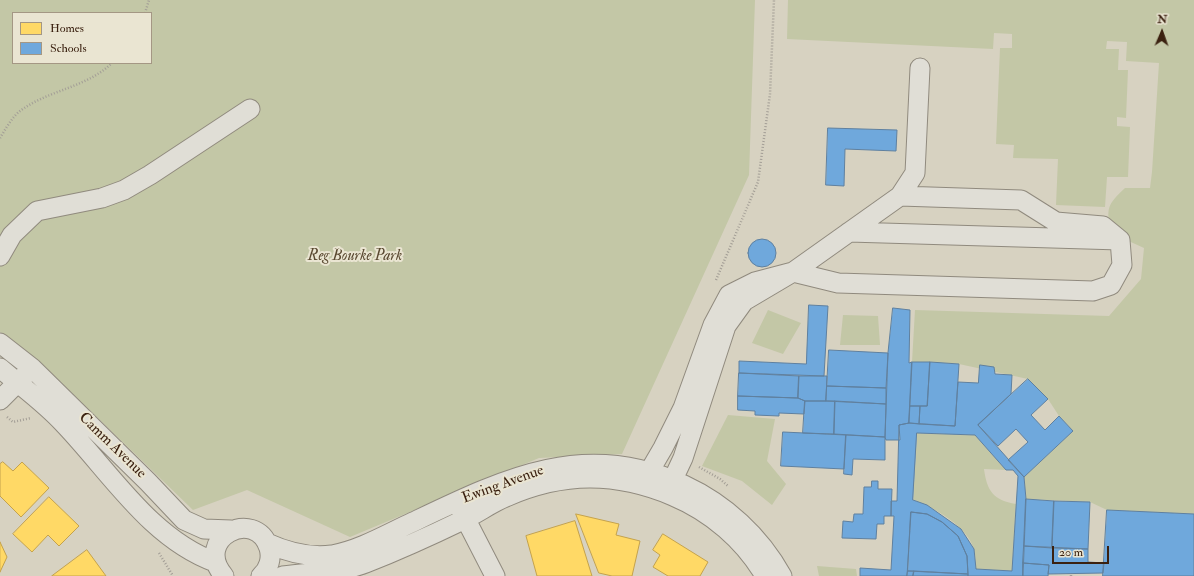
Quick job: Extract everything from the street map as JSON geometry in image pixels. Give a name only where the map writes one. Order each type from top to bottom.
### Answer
[{"type":"street","points":[[670,487],[683,458],[726,326],[744,301],[793,272],[900,196],[914,173],[920,68]]},
{"type":"street","points":[[0,256],[12,235],[37,211],[102,198],[124,190],[150,175],[250,109]]},
{"type":"street","points":[[645,478],[663,448],[683,408],[713,325],[729,295],[755,282],[793,272],[838,283],[1093,291],[1111,285],[1122,265],[1120,240],[1103,226],[1056,222],[1021,200],[900,196]]},
{"type":"street","points":[[849,232],[1120,240]]},
{"type":"street","name":"Camm Avenue","points":[[0,343],[32,368],[148,482],[184,520],[204,529],[231,530],[248,528],[256,531],[267,543]]},
{"type":"street","name":"Camm Avenue","points":[[0,368],[44,403],[148,517],[199,556],[220,569]]},
{"type":"street","points":[[0,400],[32,368]]},
{"type":"street","name":"Ewing Avenue","points":[[267,543],[311,556],[332,555],[361,547],[457,501],[512,478],[544,469],[597,464],[629,467],[645,478],[670,487],[695,490],[719,505],[747,529],[760,543],[782,576]]},
{"type":"street","name":"Ewing Avenue","points":[[283,576],[334,570],[365,563],[464,520],[505,497],[542,484],[570,479],[600,478],[628,480],[645,478]]},
{"type":"street","name":"Ewing Avenue","points":[[670,487],[688,503],[713,518],[739,541],[757,562],[765,576]]},
{"type":"street","points":[[457,501],[464,520],[495,576]]},
{"type":"street","points":[[220,569],[215,553],[217,543],[231,530]]},
{"type":"street","points":[[267,543],[270,559],[267,576]]},
{"type":"path","points":[[145,12],[149,0]]},
{"type":"path","points":[[715,283],[758,182],[770,94],[774,0]]},
{"type":"path","points":[[0,138],[19,112],[43,98],[77,85],[106,69],[111,64]]},
{"type":"green space","name":"Reg Bourke Park","points":[[0,0],[755,0],[749,175],[622,454],[539,458],[350,537],[247,490],[193,510],[41,363],[0,332]]},
{"type":"green space","points":[[788,0],[1194,0],[1194,514],[1107,510],[1090,502],[1026,499],[1024,477],[1073,431],[1059,416],[1048,399],[1028,379],[959,364],[912,362],[915,310],[1109,316],[1141,279],[1144,248],[1111,233],[1108,212],[1111,203],[1125,188],[1150,188],[1159,63],[1126,61],[1127,42],[1107,41],[1106,49],[1119,49],[1118,70],[1128,70],[1126,118],[1117,117],[1117,126],[1130,127],[1128,177],[1107,177],[1105,207],[1056,205],[1058,159],[1013,158],[1014,145],[996,144],[1000,48],[1012,48],[1012,34],[994,33],[993,49],[787,39]]},
{"type":"green space","points":[[768,310],[801,323],[783,354],[752,343]]},
{"type":"green space","points":[[843,315],[878,316],[880,345],[840,345]]},
{"type":"green space","points":[[728,415],[775,419],[767,461],[786,484],[772,505],[742,481],[702,466]]},
{"type":"green space","points":[[917,433],[975,435],[1006,470],[984,469],[989,489],[992,493],[1002,500],[1016,504],[1012,571],[976,569],[974,550],[965,533],[940,513],[913,500]]},
{"type":"green space","points":[[817,566],[856,569],[857,576],[819,576]]},
{"type":"building: Homes","points":[[3,462],[13,471],[22,462],[49,488],[21,517],[0,496],[0,464]]},
{"type":"building: Homes","points":[[49,497],[79,526],[59,546],[48,535],[32,552],[13,534]]},
{"type":"building: Homes","points":[[576,514],[619,524],[616,535],[640,541],[632,576],[612,576],[599,573]]},
{"type":"building: Homes","points":[[575,521],[592,576],[537,576],[526,536]]},
{"type":"building: Homes","points":[[663,534],[708,562],[700,576],[668,576],[653,567],[660,555],[653,550]]},
{"type":"building: Homes","points":[[0,542],[7,557],[0,572]]},
{"type":"building: Homes","points":[[87,550],[106,576],[52,576]]},
{"type":"building: Schools","points":[[828,128],[897,130],[896,151],[845,149],[844,186],[826,185]]},
{"type":"building: Schools","points":[[762,239],[768,240],[772,243],[775,247],[775,259],[772,263],[768,266],[762,267],[756,266],[752,263],[749,259],[748,253],[749,247],[752,243],[756,240]]},
{"type":"building: Schools","points":[[809,305],[828,306],[824,376],[739,373],[739,361],[806,364]]},
{"type":"building: Schools","points":[[893,308],[910,310],[909,363],[912,362],[909,423],[899,425],[900,440],[886,440],[888,353]]},
{"type":"building: Schools","points":[[829,350],[888,353],[886,388],[827,386]]},
{"type":"building: Schools","points":[[912,362],[930,362],[927,406],[910,406]]},
{"type":"building: Schools","points":[[930,362],[959,364],[955,426],[919,424],[920,406],[927,406]]},
{"type":"building: Schools","points":[[980,365],[994,367],[995,374],[1012,375],[1011,394],[978,425],[1024,477],[1026,499],[1023,576],[968,576],[967,556],[958,536],[942,522],[927,514],[911,512],[907,576],[860,576],[860,568],[891,570],[894,516],[891,516],[891,501],[897,501],[899,425],[909,423],[955,426],[958,382],[978,383]],"holes":[[[917,433],[975,435],[1006,470],[1013,470],[1018,476],[1012,571],[976,569],[974,549],[961,529],[927,505],[913,500]]]},
{"type":"building: Schools","points":[[739,373],[799,376],[798,398],[738,396]]},
{"type":"building: Schools","points":[[799,376],[827,376],[826,401],[805,401],[798,398]]},
{"type":"building: Schools","points":[[1028,379],[1048,399],[1031,415],[1045,430],[1059,416],[1073,431],[1024,477],[1008,460],[1028,442],[1016,429],[998,446],[978,425]]},
{"type":"building: Schools","points":[[827,386],[886,388],[886,404],[826,401]]},
{"type":"building: Schools","points":[[738,396],[798,398],[805,401],[804,414],[779,413],[779,416],[755,415],[755,411],[738,410]]},
{"type":"building: Schools","points":[[805,401],[835,401],[834,434],[803,433]]},
{"type":"building: Schools","points":[[835,401],[886,404],[885,437],[834,434]]},
{"type":"building: Schools","points":[[910,406],[920,406],[919,424],[909,423]]},
{"type":"building: Schools","points":[[783,432],[846,435],[844,469],[781,466]]},
{"type":"building: Schools","points":[[846,435],[885,437],[885,460],[853,459],[852,475],[844,474]]},
{"type":"building: Schools","points":[[872,481],[878,481],[878,489],[892,489],[891,516],[884,516],[884,524],[877,524],[876,539],[842,538],[843,521],[853,522],[854,514],[863,514],[864,487],[871,487]]},
{"type":"building: Schools","points":[[1026,499],[1054,501],[1052,548],[1024,546]]},
{"type":"building: Schools","points":[[1054,501],[1090,502],[1088,549],[1052,548]]},
{"type":"building: Schools","points":[[1107,510],[1194,514],[1194,576],[1103,576]]},
{"type":"building: Schools","points":[[911,512],[927,514],[942,522],[958,536],[967,556],[968,574],[908,571]]},
{"type":"building: Schools","points":[[1024,546],[1088,549],[1088,562],[1104,563],[1103,573],[1048,574],[1049,565],[1023,563]]},
{"type":"building: Schools","points":[[1023,563],[1049,565],[1048,576],[1023,576]]},
{"type":"building: Schools","points":[[908,571],[914,571],[913,576],[907,576]]},
{"type":"building: Schools","points":[[914,571],[968,574],[968,576],[913,576]]}]
